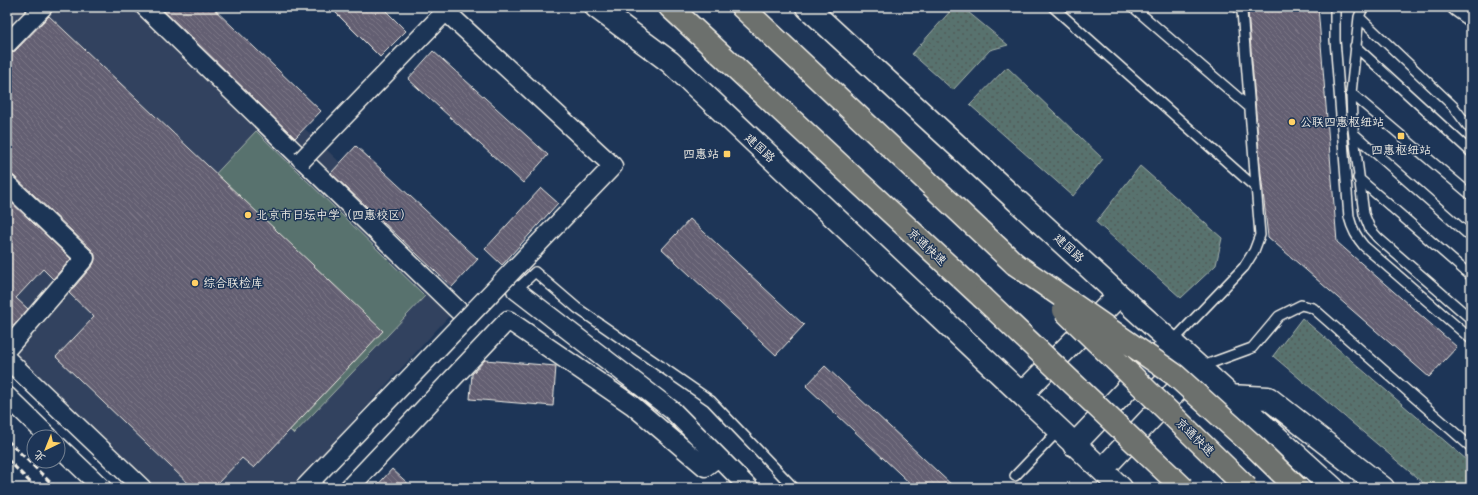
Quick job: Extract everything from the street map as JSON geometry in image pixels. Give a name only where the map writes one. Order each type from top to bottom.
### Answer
[{"type":"highway","name":"京通快速","points":[[670,7],[1183,488]]},
{"type":"highway","name":"京通快速","points":[[742,7],[1015,264],[1248,488]]},
{"type":"highway","points":[[1015,264],[1175,375],[1255,447],[1297,488]]},
{"type":"main road","name":"建国路","points":[[596,7],[670,62],[1102,470]]},
{"type":"main road","points":[[621,7],[643,28],[670,62]]},
{"type":"main road","name":"建国路","points":[[807,7],[1119,295],[1333,488]]},
{"type":"main road","points":[[1022,394],[1119,295]]},
{"type":"main road","points":[[1074,445],[1172,342]]},
{"type":"main road","points":[[1121,488],[1102,470],[1199,367]]},
{"type":"main road","points":[[1230,396],[1268,398],[1383,488]]},
{"type":"street","points":[[7,44],[43,7]]},
{"type":"street","points":[[145,7],[467,318]]},
{"type":"street","points":[[1457,7],[1471,17]]},
{"type":"street","points":[[302,160],[444,9],[614,166],[304,488]]},
{"type":"street","points":[[7,184],[85,258],[7,348]]},
{"type":"street","points":[[516,290],[673,411],[749,488]]},
{"type":"street","points":[[349,488],[508,320],[632,405],[705,467],[718,457]]},
{"type":"street","points":[[7,359],[142,488]]},
{"type":"street","points":[[7,396],[41,429]]},
{"type":"street","points":[[66,454],[102,488]]},
{"type":"lane","points":[[1053,7],[1256,188]]},
{"type":"lane","points":[[1133,7],[1249,107]]},
{"type":"lane","points":[[1172,342],[1244,267],[1254,251],[1260,235],[1242,11],[1237,7]]},
{"type":"lane","points":[[1335,7],[1334,40],[1349,217],[1352,229],[1356,238],[1364,246],[1471,339]]},
{"type":"lane","points":[[1363,7],[1359,17],[1351,93],[1352,121],[1358,178],[1364,214],[1370,229],[1378,238],[1471,319]]},
{"type":"lane","points":[[1359,17],[1453,106],[1471,130]]},
{"type":"lane","points":[[1355,46],[1471,152]]},
{"type":"lane","points":[[1351,93],[1471,195]]},
{"type":"lane","points":[[1354,134],[1471,237]]},
{"type":"lane","points":[[1358,178],[1471,276]]},
{"type":"lane","points":[[516,290],[535,272],[577,308],[711,401],[794,488]]},
{"type":"lane","points":[[1199,367],[1252,348],[1279,316],[1284,313],[1301,305],[1313,308],[1471,447]]},
{"type":"lane","points":[[1015,476],[1059,430]]},
{"type":"shaded area","points":[[7,7],[177,7],[457,274],[434,299],[450,315],[292,488],[148,488],[7,353]]},
{"type":"green space","points":[[954,7],[962,7],[1008,45],[990,50],[953,90],[912,54]]},
{"type":"green space","points":[[1007,67],[1103,159],[1073,196],[970,105]]},
{"type":"green space","points":[[256,131],[425,296],[294,434],[125,270]]},
{"type":"green space","points":[[1140,166],[1222,238],[1216,265],[1181,298],[1096,222]]},
{"type":"green space","points":[[1302,318],[1467,460],[1471,488],[1429,488],[1273,356]]},
{"type":"building","points":[[160,7],[212,7],[321,111],[295,138]]},
{"type":"building","points":[[330,7],[382,7],[406,31],[380,57]]},
{"type":"building","name":"公联四惠枢纽站","points":[[1246,7],[1318,7],[1337,242],[1457,347],[1429,377],[1268,237],[1260,165],[1248,11]]},
{"type":"building","name":"北京市日坛中学（四惠校区）","points":[[49,16],[383,331],[254,468],[242,458],[213,488],[193,488],[56,357],[94,317],[69,293],[93,265],[95,255],[92,250],[14,176],[7,174],[7,54],[15,51]]},
{"type":"building","points":[[433,51],[548,155],[523,183],[408,79]]},
{"type":"building","points":[[356,146],[478,259],[452,287],[331,173]]},
{"type":"building","points":[[541,188],[558,203],[502,265],[485,249]]},
{"type":"building","points":[[7,198],[71,259],[53,279],[43,269],[16,298],[28,309],[7,333],[7,247],[13,241],[7,235]]},
{"type":"building","points":[[690,219],[804,325],[776,355],[662,249]]},
{"type":"building","points":[[485,360],[556,366],[553,406],[470,399],[472,374]]},
{"type":"building","points":[[825,366],[955,488],[915,488],[806,386]]},
{"type":"building","points":[[392,469],[413,488],[375,488]]},
{"type":"railway","points":[[7,440],[56,488]]},
{"type":"railway","points":[[7,459],[36,488]]},
{"type":"place","name":"公联四惠枢纽站","points":[[1292,122]]},
{"type":"place","name":"四惠枢纽站","points":[[1401,136]]},
{"type":"place","name":"四惠站","points":[[727,154]]},
{"type":"place","name":"北京市日坛中学（四惠校区）","points":[[248,215]]},
{"type":"place","name":"综合联检库","points":[[195,283]]}]
